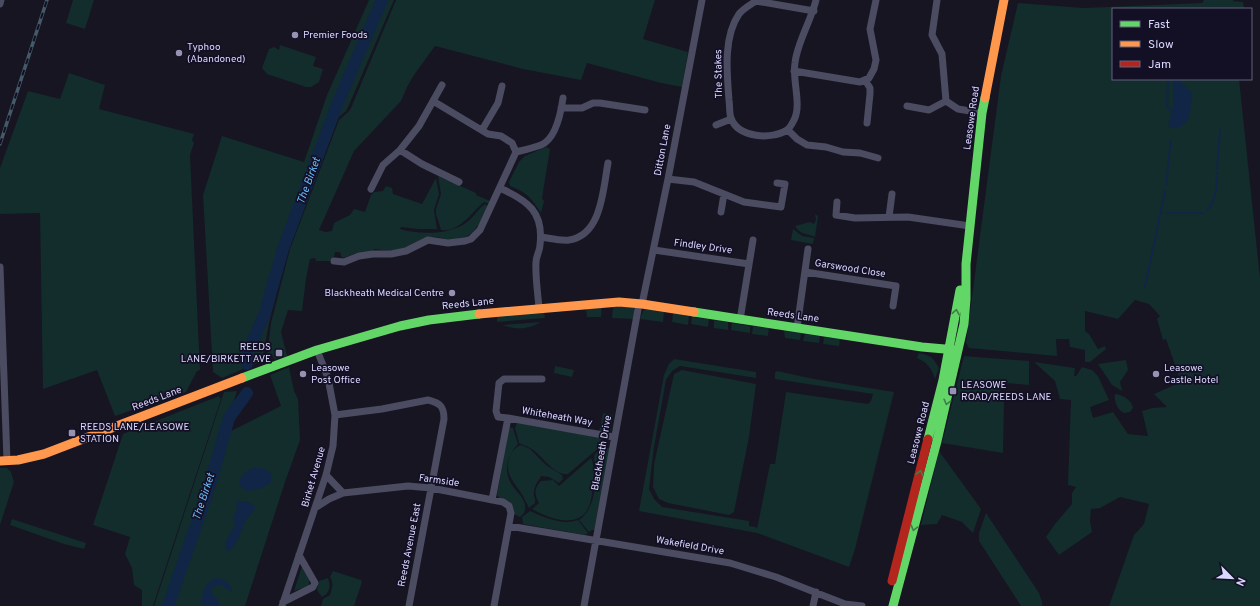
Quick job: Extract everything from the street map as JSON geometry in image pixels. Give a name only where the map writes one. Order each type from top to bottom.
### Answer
[{"type":"street","points":[[0,4],[1,0]]},
{"type":"street","name":"Ditton Lane","points":[[641,304],[654,250],[702,0]]},
{"type":"street","points":[[716,125],[731,118],[739,129],[759,136],[773,136],[788,130],[795,119],[797,108],[794,70],[795,62],[798,50],[814,11],[816,0]]},
{"type":"street","points":[[794,70],[860,82],[869,78],[874,69],[876,60],[870,29],[876,0]]},
{"type":"street","points":[[937,0],[932,35],[942,54],[946,101]]},
{"type":"street","name":"Leasowe Road","points":[[886,606],[943,380],[966,264],[982,114],[1004,0]]},
{"type":"street","name":"The Stakes","points":[[731,118],[727,62],[730,38],[734,25],[740,14],[756,1],[814,11]]},
{"type":"street","points":[[865,80],[870,88],[867,123]]},
{"type":"street","points":[[371,189],[383,165],[400,150],[419,126],[442,85]]},
{"type":"street","points":[[482,130],[498,103],[502,86]]},
{"type":"street","points":[[516,152],[542,145],[553,134],[563,98]]},
{"type":"street","points":[[334,261],[344,262],[359,256],[406,251],[428,240],[448,242],[465,241],[480,230],[516,152],[512,143],[501,136],[488,134],[433,101]]},
{"type":"street","points":[[907,106],[929,110],[946,101]]},
{"type":"street","points":[[946,101],[958,109],[982,114]]},
{"type":"street","points":[[561,108],[582,108],[593,103],[600,103],[645,110]]},
{"type":"street","points":[[788,130],[796,139],[807,145],[826,147],[843,152],[860,153],[878,158]]},
{"type":"street","points":[[400,150],[422,164],[459,182]]},
{"type":"street","points":[[541,237],[568,240],[582,235],[591,228],[599,212],[608,163]]},
{"type":"street","points":[[668,179],[700,184],[744,202],[781,207],[785,184],[778,183]]},
{"type":"street","points":[[500,188],[531,205],[539,219],[541,237],[536,262],[539,308]]},
{"type":"street","points":[[721,212],[724,194]]},
{"type":"street","points":[[889,217],[892,194]]},
{"type":"street","points":[[837,202],[836,215],[855,218],[908,217],[970,226]]},
{"type":"street","points":[[740,320],[753,240]]},
{"type":"street","points":[[797,328],[808,249]]},
{"type":"street","name":"Findley Drive","points":[[654,250],[749,264]]},
{"type":"street","name":"Leasowe Road","points":[[893,606],[937,441],[959,350],[964,324],[966,264]]},
{"type":"street","points":[[0,267],[3,461]]},
{"type":"street","name":"Garswood Close","points":[[805,272],[896,286],[892,306]]},
{"type":"street","name":"Reeds Lane","points":[[3,461],[44,454],[317,350],[415,322],[470,315],[619,302],[949,350],[959,350]]},
{"type":"street","name":"Blackheath Drive","points":[[584,606],[614,437],[641,304]]},
{"type":"street","name":"Birket Avenue","points":[[283,604],[326,475],[333,446],[335,415],[328,378],[317,350]]},
{"type":"street","points":[[508,418],[498,416],[496,411],[499,383],[504,378],[542,379]]},
{"type":"street","name":"Reeds Avenue East","points":[[335,415],[382,409],[428,400],[435,401],[440,405],[444,412],[444,419],[409,606]]},
{"type":"street","name":"Whiteheath Way","points":[[492,500],[508,418],[614,437]]},
{"type":"street","points":[[326,475],[343,493]]},
{"type":"street","name":"Farmside","points":[[315,508],[329,499],[343,493],[408,486],[431,488],[503,502],[509,506],[511,513],[509,526]]},
{"type":"street","points":[[494,606],[509,526]]},
{"type":"street","name":"Wakefield Drive","points":[[509,526],[730,563],[816,592],[845,604],[862,606]]},
{"type":"street","points":[[283,604],[313,587],[315,583],[300,556]]},
{"type":"street","points":[[813,606],[816,592]]},
{"type":"green space","points":[[73,0],[94,0],[85,29],[66,23]]},
{"type":"green space","points":[[369,0],[394,0],[349,105],[346,111],[338,118],[288,248],[269,323],[262,361],[222,378],[213,372],[203,195],[222,136],[304,162],[327,95]]},
{"type":"green space","points":[[396,0],[655,0],[643,39],[688,52],[682,87],[661,83],[587,63],[581,80],[523,69],[435,46],[414,75],[401,101],[354,151],[319,230],[326,232],[332,231],[334,223],[350,215],[354,209],[365,212],[371,195],[374,192],[383,191],[386,186],[392,188],[393,194],[422,204],[436,178],[439,194],[434,210],[437,229],[401,227],[400,229],[426,233],[444,232],[467,222],[485,204],[488,206],[479,224],[471,234],[459,239],[449,240],[431,237],[399,250],[374,249],[372,251],[360,252],[343,258],[340,252],[335,252],[334,257],[330,261],[316,261],[315,258],[310,259],[302,311],[288,310],[281,332],[287,356],[274,359],[272,354],[267,356],[271,323],[290,249],[339,120],[351,108]]},
{"type":"green space","points":[[1204,0],[1233,0],[1243,2],[1244,8],[1112,8],[1112,80],[1239,80],[1260,278],[1260,606],[1109,606],[1134,535],[1144,524],[1149,504],[1120,497],[1100,508],[1091,509],[1090,521],[1092,532],[1059,555],[1046,537],[1072,504],[1072,493],[1076,487],[1068,485],[1071,400],[1060,399],[1055,381],[1034,362],[1075,368],[1074,376],[1076,376],[1082,367],[1092,370],[1098,376],[1109,400],[1090,407],[1093,418],[1113,412],[1128,434],[1148,436],[1142,411],[1152,408],[1167,407],[1154,394],[1181,382],[1166,339],[1163,340],[1157,319],[1160,316],[1149,304],[1135,300],[1118,319],[1085,311],[1085,331],[1089,334],[1098,349],[1105,346],[1106,349],[1090,362],[1085,362],[1085,350],[1070,347],[1069,339],[1056,339],[1057,356],[969,348],[966,343],[1001,76],[1018,3],[1084,8],[1202,3]]},
{"type":"green space","points":[[280,45],[316,57],[313,66],[323,69],[319,82],[311,87],[306,87],[267,74],[262,68],[269,49],[274,47],[279,50]]},
{"type":"green space","points":[[69,73],[105,85],[99,109],[194,134],[192,140],[194,143],[190,155],[200,370],[197,371],[186,392],[115,416],[97,370],[43,389],[40,213],[0,214],[0,168],[28,91],[60,99]]},
{"type":"green space","points":[[546,147],[550,149],[542,198],[544,201],[541,213],[528,196],[510,186],[509,182],[519,162],[525,156]]},
{"type":"green space","points":[[438,176],[476,193],[476,195],[490,201],[489,204],[484,202],[465,221],[454,228],[441,230],[436,214],[436,209],[441,194]]},
{"type":"green space","points":[[815,214],[818,216],[815,237],[797,229],[795,226],[810,222],[814,224],[816,220]]},
{"type":"green space","points":[[793,229],[802,236],[814,238],[813,244],[791,240]]},
{"type":"green space","points":[[631,306],[635,309],[634,319],[612,318],[613,307]]},
{"type":"green space","points":[[602,307],[601,317],[587,317],[586,309]]},
{"type":"green space","points":[[645,309],[664,312],[663,322],[640,319]]},
{"type":"green space","points":[[544,312],[545,318],[497,322],[497,316]]},
{"type":"green space","points":[[673,313],[689,316],[688,325],[672,322]]},
{"type":"green space","points":[[692,317],[709,319],[708,327],[691,324]]},
{"type":"green space","points":[[714,320],[728,322],[728,330],[714,328]]},
{"type":"green space","points":[[541,322],[526,328],[512,328],[502,325]]},
{"type":"green space","points":[[732,323],[750,326],[750,333],[731,330]]},
{"type":"green space","points":[[753,326],[769,328],[768,336],[752,334]]},
{"type":"green space","points":[[784,331],[801,333],[800,340],[785,338]]},
{"type":"green space","points":[[805,334],[820,336],[819,343],[803,341]]},
{"type":"green space","points":[[824,337],[840,339],[839,346],[823,344]]},
{"type":"green space","points":[[919,353],[933,359],[937,364],[939,368],[935,379],[929,366],[917,358]]},
{"type":"green space","points":[[964,356],[1029,361],[1029,385],[1006,383],[1000,389],[998,398],[1004,400],[1003,453],[942,443]]},
{"type":"green space","points":[[674,359],[756,372],[756,378],[680,366],[672,371],[666,380],[654,447],[649,489],[654,499],[662,507],[749,521],[749,526],[756,527],[757,529],[770,464],[775,464],[786,392],[868,404],[871,401],[873,394],[775,379],[775,373],[777,371],[814,379],[894,392],[855,549],[849,567],[757,533],[639,511],[664,375],[669,364]]},
{"type":"green space","points":[[1126,360],[1128,370],[1120,382],[1122,391],[1112,385],[1098,364]]},
{"type":"green space","points":[[555,366],[574,370],[572,377],[554,373]]},
{"type":"green space","points":[[289,367],[294,391],[298,399],[300,440],[245,606],[154,606],[224,392],[237,391],[225,431],[227,433],[281,406],[270,375]]},
{"type":"green space","points":[[682,370],[756,384],[749,437],[734,512],[729,515],[668,503],[659,499],[653,487],[654,464],[674,374]]},
{"type":"green space","points":[[1115,394],[1121,395],[1129,400],[1133,408],[1130,412],[1124,413],[1118,407],[1115,400]]},
{"type":"green space","points":[[219,396],[221,399],[153,606],[142,606],[142,590],[134,585],[132,568],[125,554],[130,537],[93,525],[123,434]]},
{"type":"green space","points":[[603,413],[613,415],[610,434],[599,432]]},
{"type":"green space","points":[[517,422],[599,437],[602,440],[600,443],[601,446],[568,474],[563,474],[557,472],[529,447],[519,443],[515,428]]},
{"type":"green space","points":[[509,427],[513,428],[518,444],[511,454],[507,469],[509,480],[524,501],[524,513],[520,517],[514,514],[514,510],[510,504],[497,495]]},
{"type":"green space","points":[[521,445],[530,449],[546,465],[562,475],[563,479],[559,483],[549,477],[541,476],[534,490],[535,503],[529,508],[511,478],[508,468],[508,462],[511,454]]},
{"type":"green space","points":[[602,448],[610,448],[595,530],[589,532],[579,520],[590,507],[593,499],[595,482],[594,457],[595,454]]},
{"type":"green space","points":[[939,451],[981,509],[973,533],[962,522],[942,515],[937,524],[921,525]]},
{"type":"green space","points":[[591,458],[594,468],[592,497],[585,513],[573,520],[559,520],[532,509],[539,503],[536,497],[536,491],[537,486],[541,481],[553,480],[559,486]]},
{"type":"green space","points":[[0,468],[7,468],[11,472],[14,482],[0,525]]},
{"type":"green space","points":[[530,511],[547,518],[565,522],[578,520],[588,533],[585,535],[523,524],[522,517]]},
{"type":"green space","points":[[986,513],[1039,593],[1042,606],[1021,606],[979,541],[979,533]]},
{"type":"green space","points":[[12,519],[86,543],[84,549],[64,544],[10,525]]},
{"type":"green space","points":[[302,566],[310,579],[308,586],[294,591]]},
{"type":"green space","points":[[333,571],[361,580],[362,582],[354,606],[321,606],[323,599],[330,595],[332,584],[330,577]]},
{"type":"green space","points":[[328,578],[329,589],[322,597],[317,590],[319,581]]},
{"type":"water","points":[[1173,80],[1180,80],[1181,83],[1192,93],[1190,112],[1186,122],[1182,126],[1177,128],[1169,128],[1174,103]]},
{"type":"water","points":[[254,468],[262,468],[270,472],[271,481],[265,487],[247,491],[239,485],[240,479],[244,474]]},
{"type":"water","points":[[236,502],[248,502],[255,506],[255,508],[248,517],[234,546],[227,551],[225,549],[226,542],[235,525],[233,516],[237,511]]},
{"type":"water","points":[[216,578],[227,582],[232,593],[224,586],[216,586],[210,591],[218,600],[220,606],[201,606],[204,589],[212,580]]},
{"type":"waterway","name":"The Birket","points":[[247,364],[248,351],[265,313],[283,249],[337,105],[382,0]]},
{"type":"waterway","points":[[1168,80],[1167,107],[1172,111]]},
{"type":"waterway","points":[[1217,169],[1220,130]]},
{"type":"waterway","points":[[1166,185],[1171,140]]},
{"type":"waterway","points":[[1207,210],[1213,202],[1217,173]]},
{"type":"waterway","points":[[1145,287],[1165,191]]},
{"type":"waterway","points":[[1166,213],[1203,213]]},
{"type":"waterway","name":"The Birket","points":[[168,606],[208,491],[229,418],[247,393]]},
{"type":"railway","points":[[0,144],[47,0]]},
{"type":"traffic: fast","points":[[893,606],[937,441],[964,324],[966,264],[982,113],[985,98]]},
{"type":"traffic: fast","points":[[928,439],[943,380],[960,290]]},
{"type":"traffic: fast","points":[[694,312],[922,347],[956,350]]},
{"type":"traffic: fast","points":[[242,378],[317,350],[400,326],[429,320],[479,314]]},
{"type":"traffic: slow","points":[[985,98],[1004,0]]},
{"type":"traffic: slow","points":[[479,314],[619,302],[694,312]]},
{"type":"traffic: slow","points":[[0,461],[18,460],[44,454],[242,378]]},
{"type":"traffic: jam","points":[[892,581],[928,439]]},
{"type":"place","name":"Premier Foods","points":[[295,35]]},
{"type":"place","name":"Typhoo (Abandoned)","points":[[179,53]]},
{"type":"place","name":"Blackheath Medical Centre","points":[[452,293]]},
{"type":"place","name":"REEDS LANE/BIRKETT AVE","points":[[279,353]]},
{"type":"place","name":"Leasowe Post Office","points":[[303,374]]},
{"type":"place","name":"Leasowe Castle Hotel","points":[[1156,374]]},
{"type":"place","name":"LEASOWE ROAD/REEDS LANE","points":[[953,391]]},
{"type":"place","name":"REEDS LANE/LEASOWE STATION","points":[[72,433]]}]
